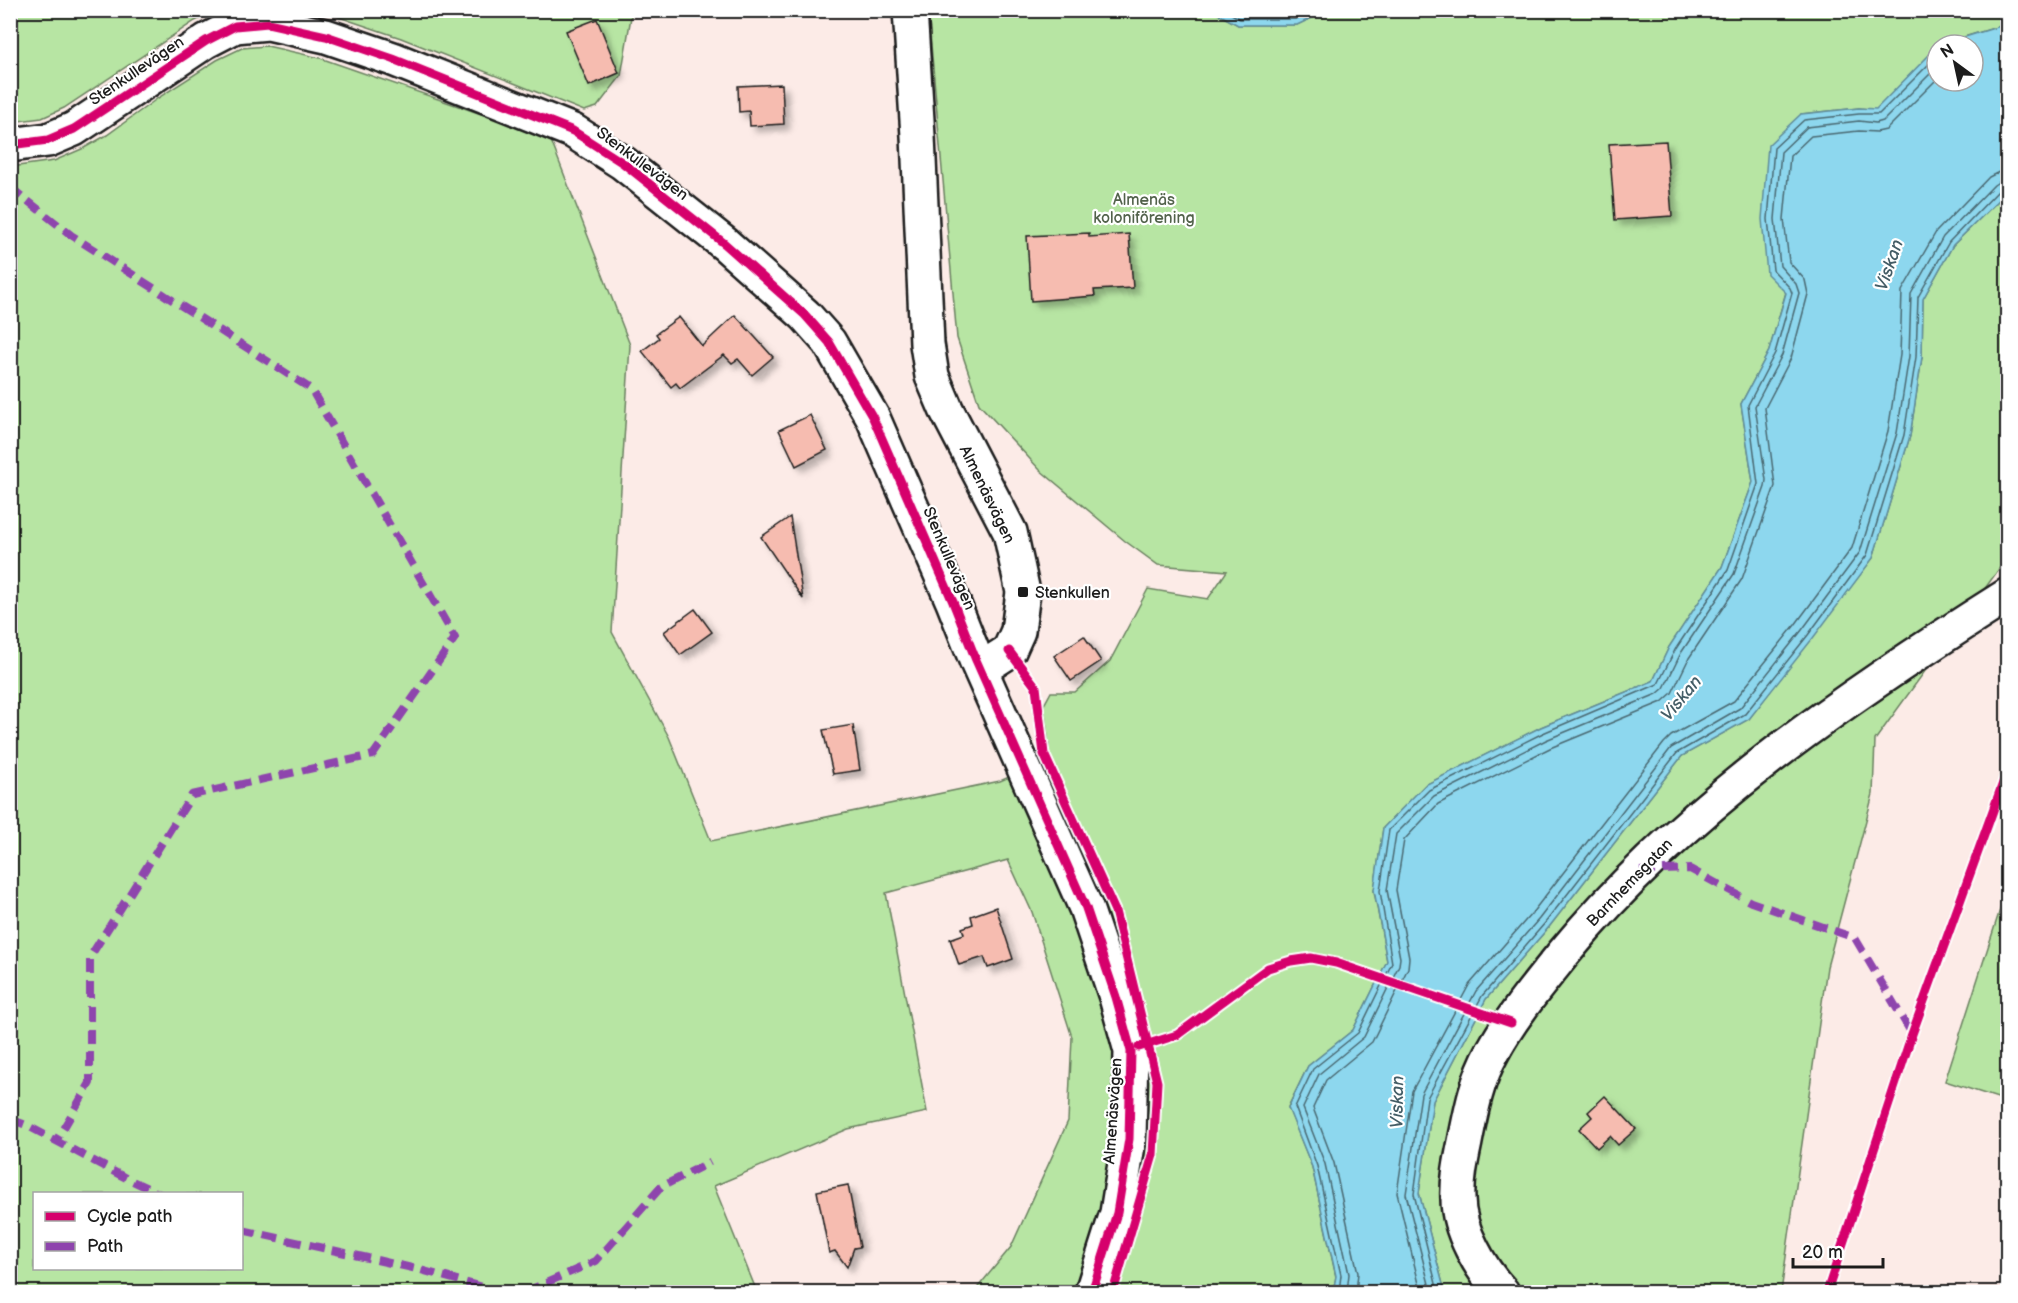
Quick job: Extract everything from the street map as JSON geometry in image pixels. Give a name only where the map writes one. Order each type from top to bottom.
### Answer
[{"type":"street","name":"Almenäsvägen","points":[[910,10],[927,344],[932,376],[946,409],[1010,532],[1023,592],[1018,631],[1009,651],[981,669],[1086,908],[1116,997],[1131,1051],[1129,1139],[1117,1213],[1092,1293]]},
{"type":"street","name":"Stenkullevägen","points":[[10,145],[48,140],[74,129],[206,40],[235,26],[268,23],[326,36],[393,58],[573,131],[623,163],[725,244],[805,315],[829,342],[873,418],[981,669]]},
{"type":"street","name":"Barnhemsgatan","points":[[1502,1293],[1491,1281],[1466,1237],[1457,1201],[1459,1173],[1473,1099],[1492,1053],[1528,997],[1593,917],[1666,843],[1779,750],[1901,662],[2007,595]]},
{"type":"green space","points":[[11,10],[215,11],[195,21],[64,108],[42,118],[11,122]]},
{"type":"green space","name":"Almenäs koloniförening","points":[[1327,10],[2007,11],[2007,24],[1977,33],[1925,33],[1925,59],[1876,110],[1859,108],[1801,114],[1786,292],[1769,351],[1741,404],[1753,482],[1722,567],[1669,647],[1653,681],[1541,727],[1425,785],[1383,828],[1374,891],[1387,961],[1353,1030],[1308,1066],[1288,1107],[1312,1167],[1336,1277],[1333,1292],[974,1292],[1011,1247],[1068,1121],[1072,1037],[1032,912],[1008,860],[886,893],[927,1112],[848,1129],[714,1186],[757,1292],[11,1292],[11,167],[54,161],[84,148],[107,135],[158,98],[217,60],[242,48],[267,46],[320,58],[550,138],[630,345],[612,632],[669,737],[711,841],[1000,781],[1048,760],[1049,745],[1044,705],[1051,692],[1075,692],[1110,661],[1148,589],[1208,599],[1227,571],[1158,565],[1125,541],[1040,470],[979,404],[957,338],[928,11],[1213,11],[1238,25],[1297,25]]},
{"type":"green space","points":[[314,11],[632,11],[621,76],[597,107],[584,111],[401,38],[333,15]]},
{"type":"green space","points":[[2007,192],[2007,558],[1875,740],[1873,794],[1827,967],[1781,1292],[1445,1292],[1419,1193],[1433,1101],[1486,999],[1549,927],[1682,756],[1749,719],[1873,558],[1910,436],[1922,357],[1923,299],[1953,245]]},
{"type":"green space","points":[[2007,888],[2007,1101],[1945,1081]]},
{"type":"water","points":[[1213,11],[1327,11],[1297,25],[1238,25]]},
{"type":"water","name":"Viskan","points":[[2007,24],[2007,192],[1953,245],[1923,299],[1922,357],[1910,436],[1873,558],[1749,719],[1682,756],[1549,927],[1486,999],[1433,1101],[1419,1193],[1445,1292],[1333,1292],[1336,1276],[1312,1167],[1288,1108],[1308,1066],[1353,1030],[1387,961],[1374,890],[1383,828],[1425,785],[1541,727],[1653,681],[1669,647],[1722,567],[1753,482],[1741,404],[1769,351],[1786,293],[1767,274],[1762,219],[1768,145],[1801,114],[1859,108],[1876,109],[1925,59],[1925,93],[1985,93],[1985,33],[1978,33]]},
{"type":"building","points":[[597,19],[619,73],[589,86],[566,31]]},
{"type":"building","points":[[782,84],[784,124],[750,126],[749,111],[739,112],[738,86]]},
{"type":"building","points":[[1666,141],[1672,216],[1615,220],[1609,144]]},
{"type":"building","points":[[1089,233],[1089,237],[1129,234],[1133,288],[1094,290],[1095,296],[1031,301],[1027,236]]},
{"type":"building","points":[[735,315],[773,357],[752,375],[738,359],[732,363],[724,355],[680,388],[676,383],[671,387],[642,351],[659,338],[656,334],[679,317],[702,346]]},
{"type":"building","points":[[810,415],[827,450],[796,466],[779,430]]},
{"type":"building","points":[[790,517],[803,599],[761,537]]},
{"type":"building","points":[[695,609],[712,632],[680,655],[664,632]]},
{"type":"building","points":[[1084,636],[1101,661],[1071,681],[1054,656]]},
{"type":"building","points":[[853,725],[860,770],[833,774],[823,730]]},
{"type":"building","points":[[996,907],[1013,959],[988,968],[984,957],[959,965],[950,939],[964,934],[962,928],[973,924],[971,916]]},
{"type":"building","points":[[1605,1096],[1636,1129],[1618,1145],[1610,1136],[1597,1148],[1579,1129],[1592,1117],[1588,1112]]},
{"type":"building","points":[[848,1185],[860,1247],[854,1248],[847,1267],[835,1251],[829,1253],[817,1191]]},
{"type":"marked path","points":[[10,187],[71,235],[311,389],[455,638],[373,755],[192,795],[90,957],[90,1083],[56,1141]]},
{"type":"marked path","points":[[1640,871],[1690,869],[1751,902],[1855,938],[1912,1034]]},
{"type":"marked path","points":[[10,1119],[156,1192]]},
{"type":"marked path","points":[[525,1292],[596,1261],[661,1187],[710,1162]]},
{"type":"marked path","points":[[243,1230],[417,1269],[500,1292]]},
{"type":"cycle path","points":[[10,145],[48,140],[74,129],[206,41],[235,26],[268,23],[326,36],[393,59],[573,131],[623,163],[725,244],[805,315],[829,342],[873,418],[976,660],[1086,908],[1116,997],[1131,1051],[1129,1139],[1117,1213],[1092,1292]]},
{"type":"cycle path","points":[[1009,651],[1036,687],[1044,754],[1115,911],[1157,1082],[1153,1155],[1113,1292]]},
{"type":"cycle path","points":[[1827,1292],[1912,1034],[2008,769]]},
{"type":"cycle path","points":[[1139,1047],[1177,1035],[1268,968],[1311,958],[1336,963],[1511,1023]]},
{"type":"place","name":"Stenkullen","points":[[1023,592]]}]
